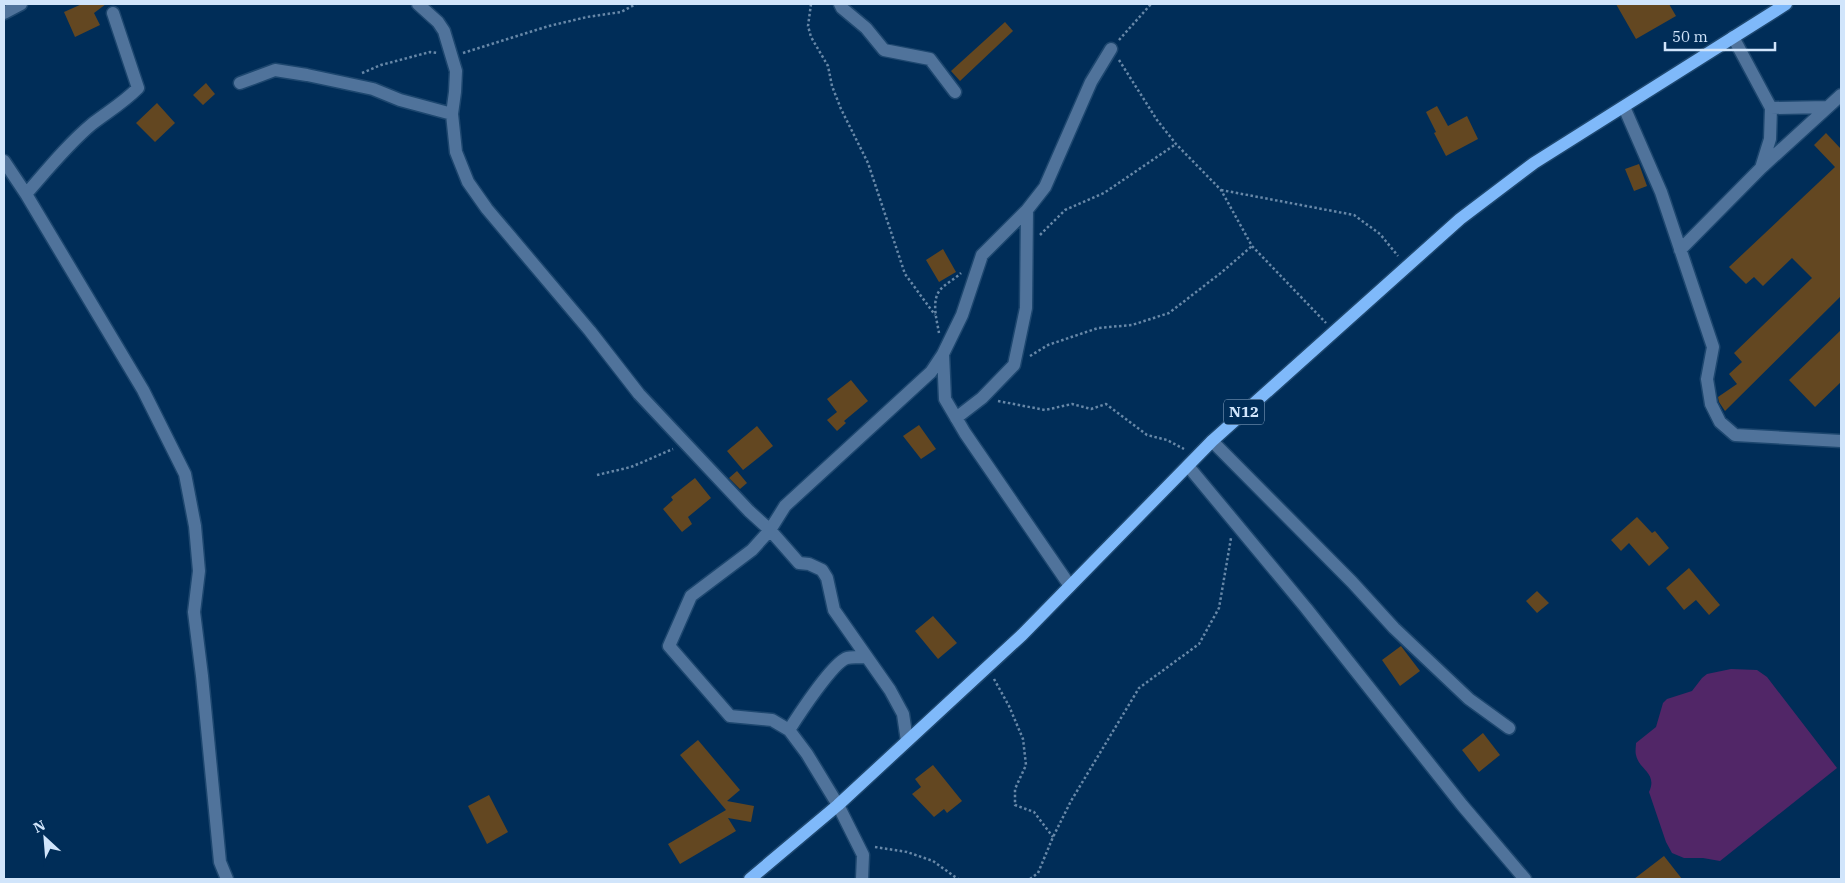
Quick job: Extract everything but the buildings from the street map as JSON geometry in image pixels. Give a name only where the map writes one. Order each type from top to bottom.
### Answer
[{"type":"main road","name":"N12","points":[[750,879],[838,805],[987,667],[1070,586],[1212,441],[1460,219],[1534,163],[1786,4]]},
{"type":"street","points":[[4,13],[21,4]]},
{"type":"street","points":[[418,4],[438,22],[444,31],[456,71],[456,92],[452,114],[456,152],[468,182],[486,209],[590,331],[639,394],[749,512],[770,530],[799,563],[809,564],[822,570],[827,578],[834,610],[890,690],[902,714],[907,741]]},
{"type":"street","points":[[840,4],[842,8],[866,28],[884,50],[930,59],[955,92]]},
{"type":"street","points":[[26,194],[52,164],[92,125],[124,102],[138,88],[113,13]]},
{"type":"street","points":[[1733,37],[1771,108],[1770,139],[1761,168]]},
{"type":"street","points":[[862,879],[863,855],[838,805],[807,754],[789,730],[772,720],[730,716],[669,646],[691,596],[752,550],[770,530],[786,506],[931,372],[943,354],[962,315],[982,255],[1026,210],[1045,187],[1091,82],[1111,49]]},
{"type":"street","points":[[240,83],[274,70],[373,89],[400,100],[452,114]]},
{"type":"street","points":[[1680,250],[1761,168],[1841,95]]},
{"type":"street","points":[[1624,107],[1661,192],[1713,347],[1707,379],[1710,404],[1720,422],[1735,435],[1841,441]]},
{"type":"street","points":[[1771,108],[1828,107]]},
{"type":"street","points":[[4,161],[26,194],[143,390],[185,474],[195,526],[199,571],[194,612],[220,862],[227,879]]},
{"type":"street","points":[[956,418],[982,398],[1014,365],[1026,308],[1026,210]]},
{"type":"street","points":[[943,354],[945,399],[965,433],[1070,586]]},
{"type":"street","points":[[1212,441],[1352,582],[1394,628],[1470,699],[1509,728]]},
{"type":"street","points":[[1188,466],[1306,608],[1462,805],[1525,879]]},
{"type":"street","points":[[789,730],[837,665],[846,658],[867,657]]},
{"type":"path","points":[[340,82],[381,66],[430,52],[451,56],[549,26],[587,17],[621,12],[636,4]]},
{"type":"path","points":[[811,4],[808,26],[828,66],[832,86],[841,109],[868,163],[905,274],[935,315]]},
{"type":"path","points":[[1151,4],[1111,49],[1156,120],[1176,144],[1221,190],[1252,246],[1334,331]]},
{"type":"path","points":[[1026,248],[1065,210],[1104,193],[1176,144]]},
{"type":"path","points":[[1221,190],[1354,215],[1380,234],[1407,266]]},
{"type":"path","points":[[1014,365],[1056,342],[1098,328],[1132,325],[1169,313],[1252,246]]},
{"type":"path","points":[[943,354],[935,315],[936,297],[940,290],[963,272]]},
{"type":"path","points":[[982,398],[1045,410],[1072,404],[1091,409],[1106,404],[1147,435],[1167,440],[1198,456]]},
{"type":"path","points":[[597,475],[631,467],[685,444]]},
{"type":"path","points":[[1030,879],[1038,873],[1071,801],[1139,688],[1199,644],[1219,608],[1234,522]]},
{"type":"path","points":[[987,667],[1009,706],[1023,739],[1026,765],[1015,789],[1015,805],[1034,812],[1053,837]]},
{"type":"path","points":[[853,836],[878,849],[908,852],[933,861],[958,879]]},
{"type":"shaded area","points":[[1731,669],[1757,670],[1767,677],[1837,768],[1720,861],[1703,858],[1684,858],[1672,853],[1666,842],[1649,792],[1651,786],[1650,776],[1638,760],[1636,743],[1656,727],[1663,703],[1667,699],[1692,691],[1707,674]]}]
